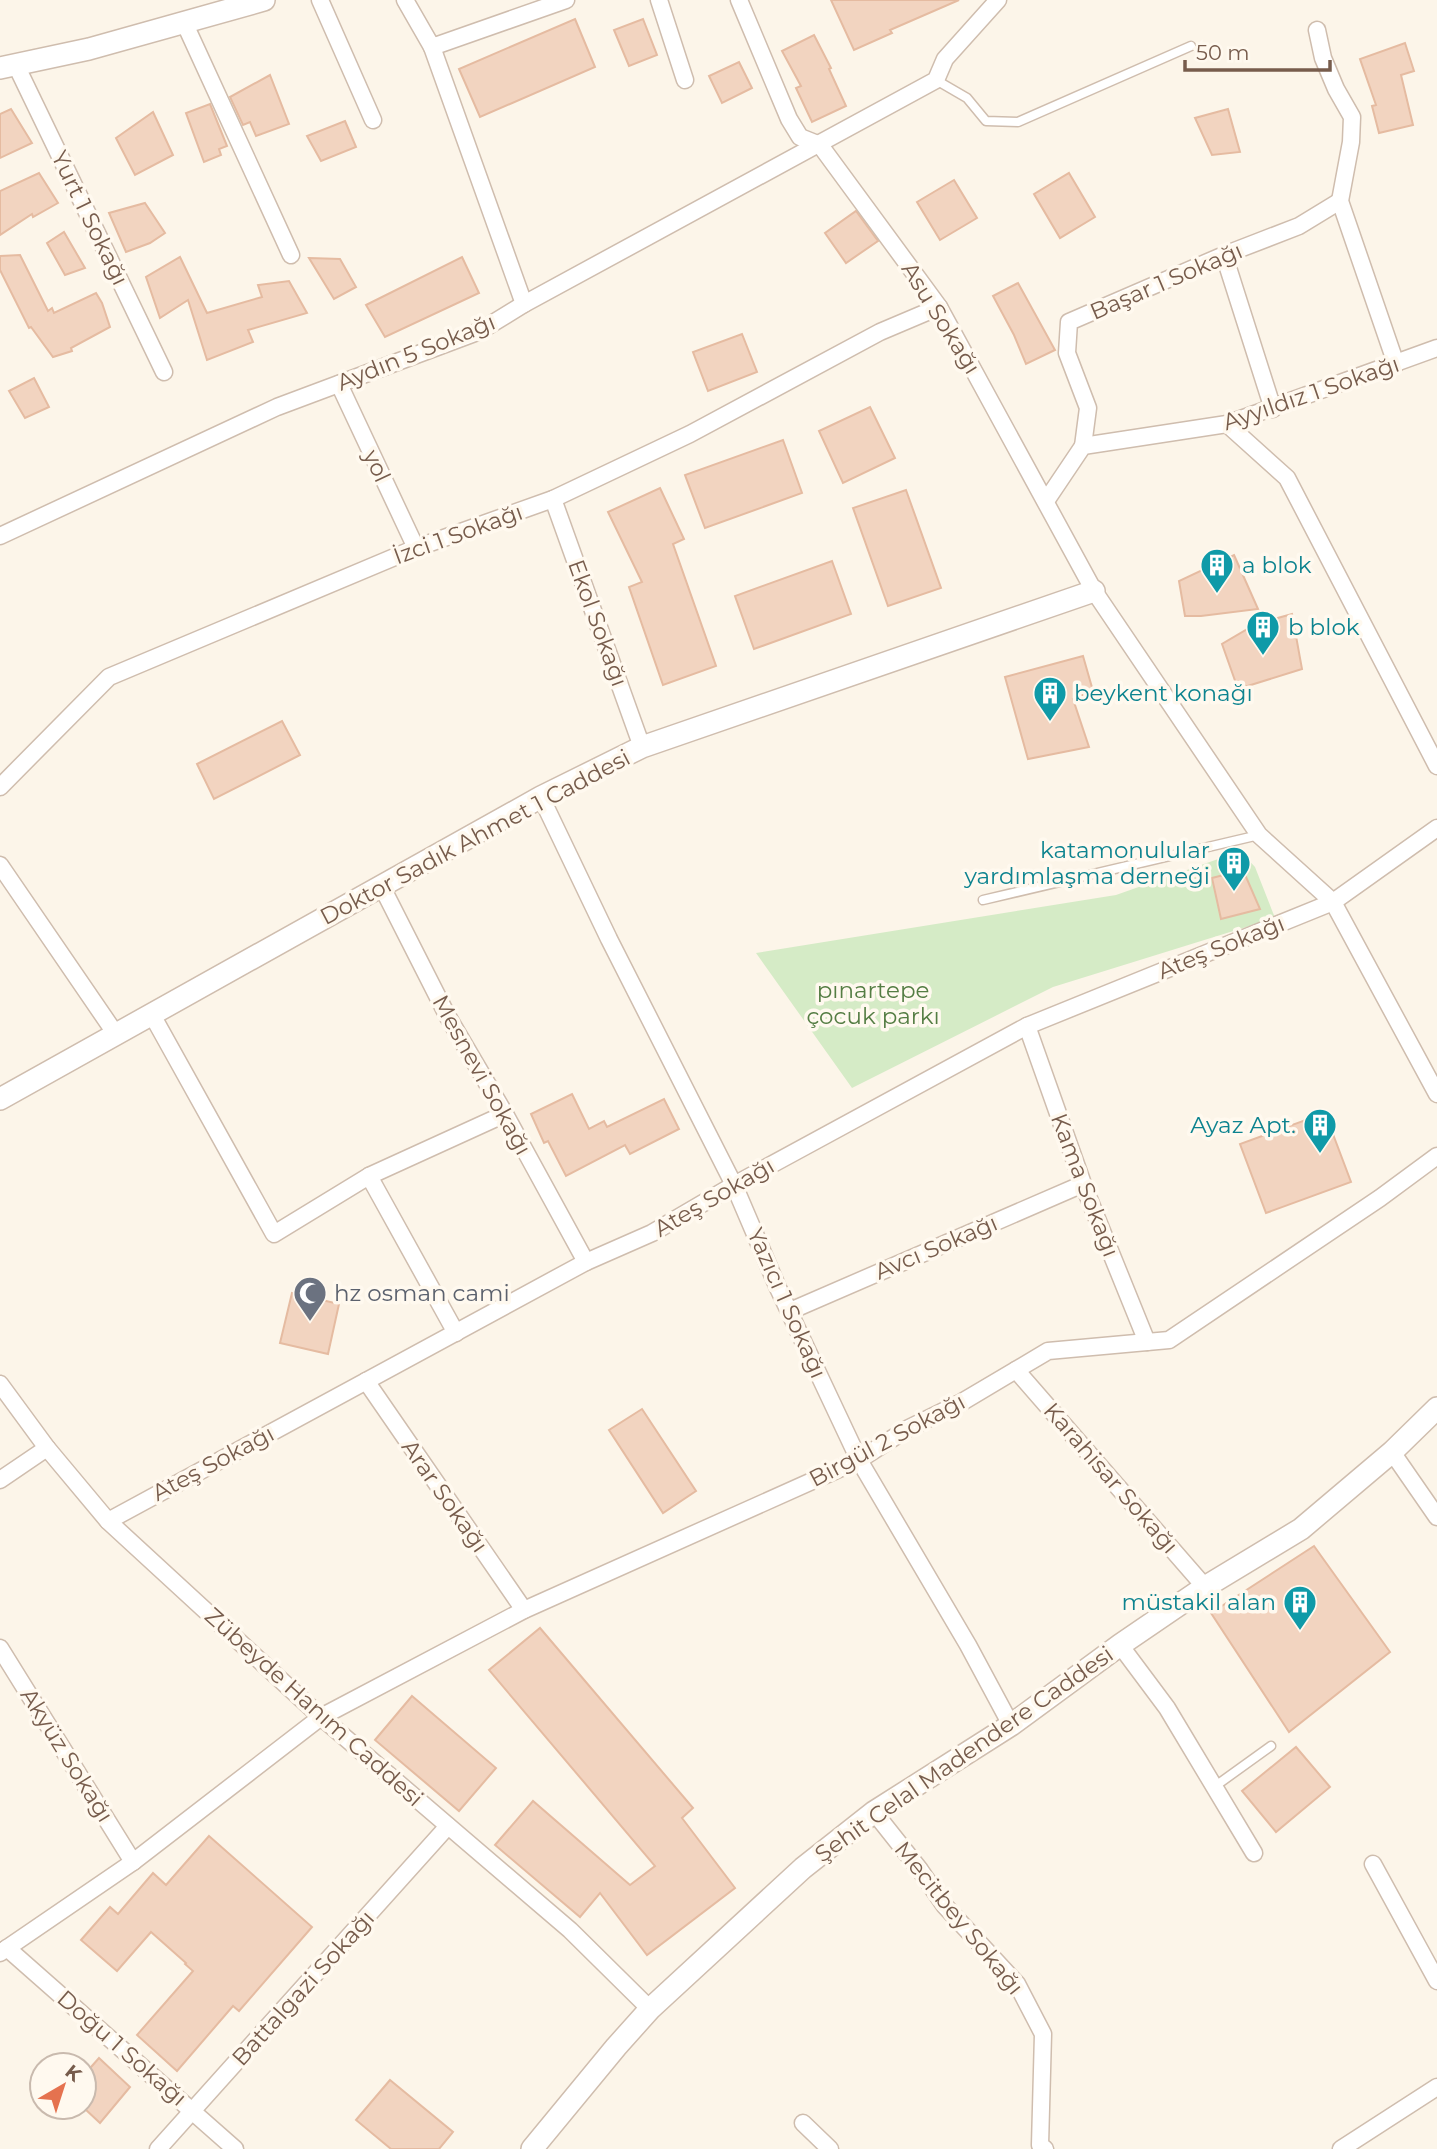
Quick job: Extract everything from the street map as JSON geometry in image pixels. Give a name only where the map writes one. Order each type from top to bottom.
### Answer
[{"type":"street","points":[[8,66],[89,49],[264,0]]},
{"type":"street","points":[[320,0],[373,120]]},
{"type":"street","points":[[405,0],[432,47],[524,304]]},
{"type":"street","points":[[432,47],[566,0]]},
{"type":"street","points":[[659,0],[685,80]]},
{"type":"street","name":"Asu Sokağı","points":[[739,0],[789,119],[800,137],[820,145],[939,307],[1094,591],[1259,835],[1333,902],[1437,1094]]},
{"type":"street","points":[[936,80],[945,60],[998,0]]},
{"type":"street","points":[[184,22],[290,255]]},
{"type":"street","points":[[1317,30],[1328,68],[1352,117],[1351,142],[1340,201],[1396,364]]},
{"type":"street","name":"Yurt 1 Sokağı","points":[[8,66],[164,372]]},
{"type":"street","name":"Aydın 5 Sokağı","points":[[0,536],[277,407],[480,331],[524,304],[936,80]]},
{"type":"street","name":"Başar 1 Sokağı","points":[[1083,446],[1088,408],[1067,354],[1069,322],[1224,255],[1299,226],[1340,201]]},
{"type":"street","points":[[1224,255],[1273,409]]},
{"type":"street","name":"İzci 1 Sokağı","points":[[0,787],[109,677],[416,548],[553,499],[690,434],[880,332],[939,307]]},
{"type":"street","name":"Ayyıldız 1 Sokağı","points":[[1083,446],[1227,424],[1437,348]]},
{"type":"street","name":"yol","points":[[339,384],[416,548]]},
{"type":"street","points":[[1227,424],[1287,478],[1437,766]]},
{"type":"street","points":[[1046,501],[1083,446]]},
{"type":"street","name":"Ekol Sokağı","points":[[553,499],[642,747]]},
{"type":"street","name":"Doktor Sadık Ahmet 1 Caddesi","points":[[0,1099],[541,797],[642,747],[1094,591]]},
{"type":"street","name":"Yazıcı 1 Sokağı","points":[[541,797],[609,939],[734,1185],[859,1460],[968,1645],[1011,1725]]},
{"type":"street","name":"Ateş Sokağı","points":[[108,1521],[586,1262],[652,1233],[734,1185],[1027,1026],[1333,902],[1437,828]]},
{"type":"street","points":[[0,865],[115,1033]]},
{"type":"street","name":"Mesnevi Sokağı","points":[[382,887],[448,1017],[586,1262]]},
{"type":"street","points":[[151,1013],[274,1234],[369,1176],[505,1114]]},
{"type":"street","name":"Kama Sokağı","points":[[1027,1026],[1083,1184],[1147,1342]]},
{"type":"street","name":"Birgül 2 Sokağı","points":[[3,1950],[133,1862],[321,1717],[524,1610],[859,1460],[907,1429],[962,1402],[1048,1351],[1169,1340],[1380,1198],[1437,1156]]},
{"type":"street","points":[[369,1176],[456,1333]]},
{"type":"street","name":"Avcı Sokağı","points":[[790,1311],[1083,1184]]},
{"type":"street","name":"Karahisar Sokağı","points":[[1016,1370],[1205,1587]]},
{"type":"street","name":"Arar Sokağı","points":[[366,1381],[524,1610]]},
{"type":"street","name":"Zübeyde Hanım Caddesi","points":[[0,1384],[47,1448],[108,1521],[321,1717],[570,1930],[650,2009]]},
{"type":"street","name":"Şehit Celal Madendere Caddesi","points":[[532,2149],[650,2009],[803,1868],[874,1812],[1011,1725],[1120,1644],[1205,1587],[1301,1529],[1392,1452],[1437,1408]]},
{"type":"street","points":[[0,1480],[47,1448]]},
{"type":"street","points":[[1392,1452],[1437,1517]]},
{"type":"street","points":[[1120,1644],[1167,1708],[1254,1853]]},
{"type":"street","name":"Akyüz Sokağı","points":[[0,1648],[133,1862]]},
{"type":"street","name":"Mecitbey Sokağı","points":[[874,1812],[944,1905],[1017,1984],[1043,2034],[1040,2145],[1045,2149]]},
{"type":"street","name":"Battalgazi Sokağı","points":[[158,2149],[448,1826]]},
{"type":"street","points":[[1373,1864],[1437,1981]]},
{"type":"street","name":"Doğu 1 Sokağı","points":[[3,1950],[193,2110],[235,2149]]},
{"type":"street","points":[[1341,2149],[1437,2087]]},
{"type":"street","points":[[803,2123],[830,2149]]},
{"type":"lane","points":[[936,80],[967,98],[986,121],[1018,122],[1191,46]]},
{"type":"lane","points":[[983,900],[1259,835]]},
{"type":"lane","points":[[1214,1787],[1271,1746]]},
{"type":"green space","name":"pınartepe çocuk parkı","points":[[1244,855],[1255,867],[1275,918],[1053,987],[852,1088],[756,953],[1116,895],[1221,858]]},
{"type":"building","points":[[831,0],[959,0],[890,30],[892,33],[854,50]]},
{"type":"building","points":[[575,19],[595,67],[480,117],[459,69]]},
{"type":"building","points":[[643,19],[657,55],[629,66],[614,30]]},
{"type":"building","points":[[814,35],[846,106],[812,122],[796,88],[801,86],[782,51]]},
{"type":"building","points":[[1405,43],[1414,71],[1401,75],[1413,125],[1379,133],[1372,106],[1376,105],[1360,59]]},
{"type":"building","points":[[739,62],[752,88],[722,103],[709,76]]},
{"type":"building","points":[[270,75],[289,124],[256,136],[250,122],[243,125],[230,97]]},
{"type":"building","points":[[210,104],[227,146],[219,149],[221,155],[204,162],[186,113]]},
{"type":"building","points":[[11,109],[32,143],[0,158],[0,114]]},
{"type":"building","points":[[1228,109],[1240,152],[1212,155],[1195,118]]},
{"type":"building","points":[[153,112],[173,155],[135,175],[116,138]]},
{"type":"building","points":[[345,121],[356,147],[321,161],[307,136]]},
{"type":"building","points":[[39,173],[58,203],[33,217],[32,214],[0,235],[0,191]]},
{"type":"building","points":[[1069,173],[1095,217],[1060,238],[1034,194]]},
{"type":"building","points":[[954,180],[977,218],[940,240],[917,202]]},
{"type":"building","points":[[145,203],[165,233],[150,243],[126,252],[109,213]]},
{"type":"building","points":[[856,211],[878,241],[846,263],[825,233]]},
{"type":"building","points":[[64,232],[85,268],[65,275],[47,243]]},
{"type":"building","points":[[20,255],[48,311],[52,308],[54,313],[96,293],[110,327],[71,348],[72,351],[53,357],[31,327],[29,328],[0,270],[0,256]]},
{"type":"building","points":[[180,257],[207,313],[262,297],[258,285],[289,281],[307,313],[248,330],[253,342],[207,360],[188,300],[160,318],[146,277]]},
{"type":"building","points":[[462,257],[479,293],[385,337],[366,305]]},
{"type":"building","points":[[309,258],[340,259],[356,287],[334,299]]},
{"type":"building","points":[[1018,283],[1055,350],[1026,364],[993,296]]},
{"type":"building","points":[[742,334],[757,372],[708,391],[693,352]]},
{"type":"building","points":[[34,378],[49,407],[25,418],[9,391]]},
{"type":"building","points":[[870,407],[895,458],[843,483],[819,431]]},
{"type":"building","points":[[783,440],[802,493],[705,528],[685,475]]},
{"type":"building","points":[[660,488],[684,539],[673,544],[716,666],[663,685],[629,587],[642,582],[608,512]]},
{"type":"building","points":[[906,490],[941,588],[888,606],[853,508]]},
{"type":"building","name":"a blok","points":[[1234,555],[1258,609],[1185,616],[1179,581]]},
{"type":"building","points":[[832,561],[851,614],[754,649],[735,596]]},
{"type":"building","name":"b blok","points":[[1292,614],[1302,669],[1238,689],[1222,644],[1256,624]]},
{"type":"building","name":"beykent konağı","points":[[1083,656],[1093,691],[1073,699],[1089,747],[1028,759],[1005,677]]},
{"type":"building","points":[[282,721],[300,755],[214,799],[197,764]]},
{"type":"building","name":"katamonulular yardımlaşma derneği","points":[[1243,870],[1260,909],[1221,919],[1212,878]]},
{"type":"building","points":[[572,1094],[589,1129],[604,1121],[607,1127],[664,1099],[679,1129],[630,1154],[625,1145],[566,1176],[548,1141],[544,1143],[531,1114]]},
{"type":"building","points":[[1325,1113],[1351,1182],[1266,1213],[1240,1144]]},
{"type":"building","name":"hz osman cami","points":[[292,1293],[339,1304],[328,1354],[280,1343]]},
{"type":"building","points":[[642,1409],[696,1491],[663,1513],[609,1430]]},
{"type":"building","name":"müstakil alan","points":[[1314,1546],[1390,1652],[1289,1732],[1211,1613]]},
{"type":"building","points":[[540,1628],[693,1808],[682,1818],[735,1888],[647,1955],[600,1893],[580,1917],[495,1845],[533,1801],[630,1885],[655,1866],[489,1670]]},
{"type":"building","points":[[412,1696],[496,1768],[459,1811],[375,1740]]},
{"type":"building","points":[[1296,1747],[1330,1787],[1276,1832],[1242,1791]]},
{"type":"building","points":[[209,1836],[312,1927],[239,2011],[233,2006],[177,2071],[137,2035],[193,1971],[151,1932],[117,1971],[81,1940],[110,1907],[118,1914],[153,1873],[166,1885]]},
{"type":"building","points":[[98,2059],[130,2087],[100,2123],[98,2121]]},
{"type":"building","points":[[390,2080],[453,2132],[439,2149],[391,2149],[356,2120]]},
{"type":"place","name":"a blok","points":[[1217,595]]},
{"type":"place","name":"b blok","points":[[1263,657]]},
{"type":"place","name":"beykent konağı","points":[[1050,723]]},
{"type":"place","name":"katamonulular yardımlaşma derneği","points":[[1234,893]]},
{"type":"place","name":"Ayaz Apt.","points":[[1320,1155]]},
{"type":"place","name":"hz osman cami","points":[[310,1323]]},
{"type":"place","name":"müstakil alan","points":[[1300,1632]]}]
